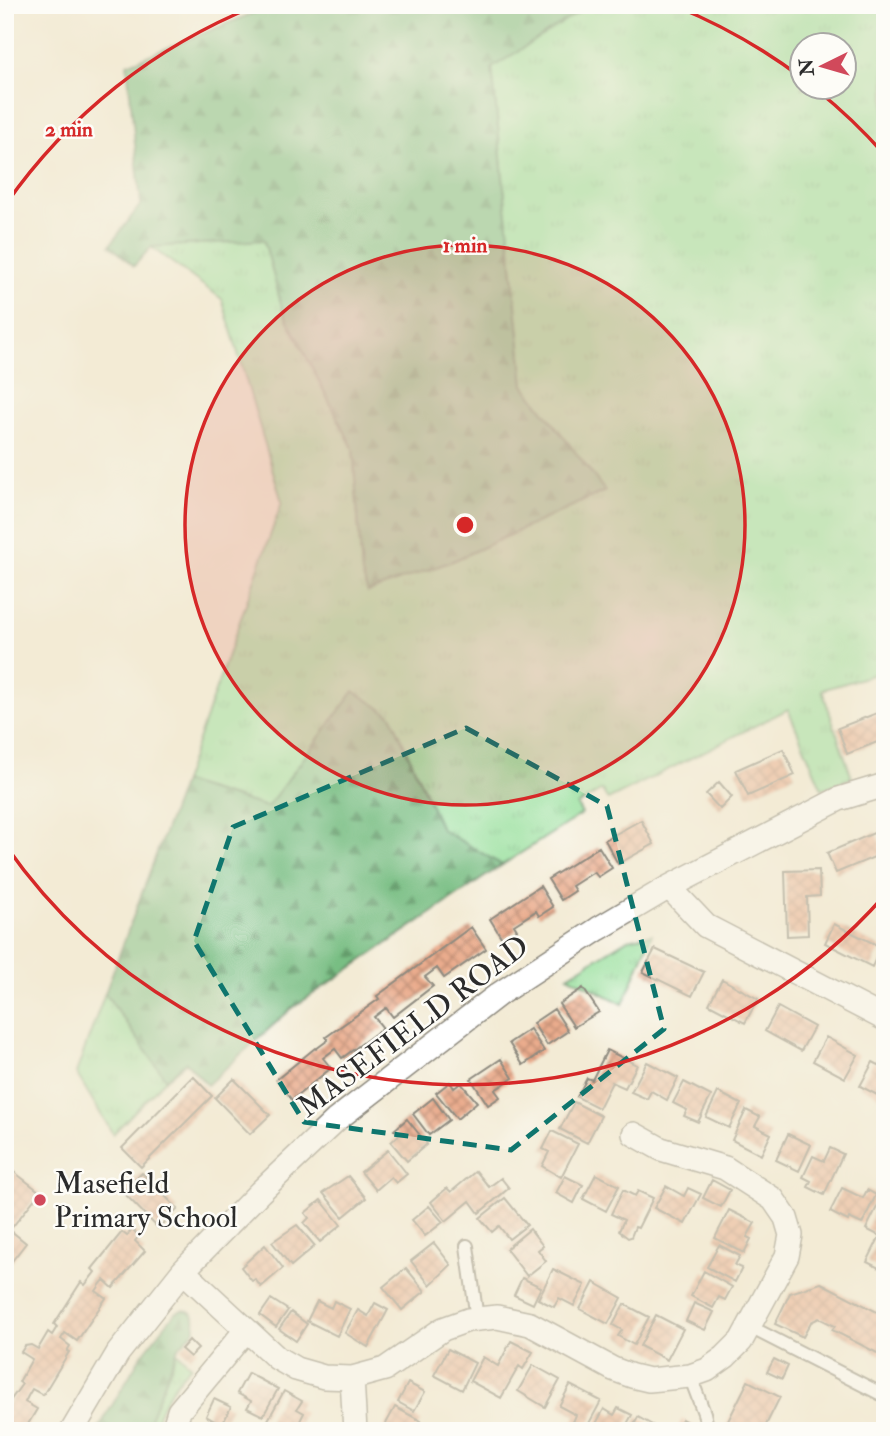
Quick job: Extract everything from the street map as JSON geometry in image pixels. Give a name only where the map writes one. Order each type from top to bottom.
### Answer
[{"type":"street","name":"MASEFIELD ROAD","points":[[72,1431],[118,1353],[183,1272],[260,1192],[336,1120],[499,994],[598,929],[669,887],[839,799],[885,785]]},
{"type":"street","points":[[669,887],[706,926],[885,1019]]},
{"type":"street","points":[[183,1272],[277,1357],[296,1369],[324,1377],[352,1378],[385,1369],[443,1329],[477,1319],[497,1317],[530,1324],[613,1369],[632,1376],[649,1380],[690,1376],[707,1370],[726,1357],[741,1341],[787,1256],[791,1236],[786,1218],[773,1199],[725,1168],[656,1159],[634,1134]]},
{"type":"street","points":[[173,1431],[179,1411],[246,1329]]},
{"type":"street","points":[[352,1378],[355,1431]]},
{"type":"lane","points":[[467,1246],[477,1319]]},
{"type":"lane","points":[[750,1327],[885,1396]]},
{"type":"lane","points":[[690,1376],[705,1413],[708,1431]]},
{"type":"highlighted area","points":[[466,728],[607,806],[664,1029],[511,1150],[304,1122],[194,941],[233,827]]},
{"type":"green space","points":[[273,5],[590,5],[492,68],[524,385],[605,491],[455,560],[368,592],[362,574],[353,448],[283,311],[264,240],[151,247],[134,266],[110,245],[141,204],[127,64]]},
{"type":"green space","points":[[590,5],[885,5],[885,671],[822,690],[852,778],[822,789],[788,709],[608,800],[602,790],[577,805],[582,814],[502,865],[441,829],[391,715],[354,692],[267,807],[183,782],[282,502],[222,299],[151,247],[264,240],[283,311],[353,448],[362,573],[368,592],[455,560],[605,491],[524,385],[492,67]]},
{"type":"green space","points":[[354,691],[391,715],[441,829],[502,865],[291,1009],[207,1085],[186,1062],[166,1079],[105,993],[183,782],[267,807]]},
{"type":"green space","points":[[652,934],[623,1004],[568,976],[628,939]]},
{"type":"green space","points":[[105,993],[166,1079],[113,1134],[76,1073]]},
{"type":"green space","points":[[189,1311],[194,1316],[195,1330],[178,1348],[145,1431],[97,1431],[141,1356],[175,1313]]},
{"type":"green space","points":[[177,1352],[191,1366],[167,1396],[154,1431],[145,1431]]},
{"type":"building","points":[[885,710],[885,739],[847,754],[838,728]]},
{"type":"building","points":[[783,749],[795,775],[748,796],[736,770]]},
{"type":"building","points":[[719,782],[732,797],[720,809],[706,794]]},
{"type":"building","points":[[641,820],[654,844],[618,864],[605,840]]},
{"type":"building","points":[[876,832],[884,853],[836,873],[827,853]]},
{"type":"building","points":[[599,847],[612,868],[598,877],[594,872],[572,886],[575,891],[561,900],[548,879]]},
{"type":"building","points":[[819,870],[820,896],[807,897],[808,935],[787,936],[785,871]]},
{"type":"building","points":[[540,886],[553,907],[539,916],[536,911],[514,925],[517,930],[503,940],[490,919]]},
{"type":"building","points":[[834,924],[881,947],[872,967],[825,943]]},
{"type":"building","points":[[471,927],[486,949],[444,978],[437,968],[425,977],[433,986],[393,1017],[386,1008],[374,1017],[383,1028],[342,1058],[335,1049],[323,1058],[331,1068],[292,1100],[276,1080],[328,1040],[326,1037],[379,999],[377,996]]},
{"type":"building","points":[[655,949],[704,972],[692,996],[643,972]]},
{"type":"building","points":[[722,979],[758,999],[745,1023],[709,1004]]},
{"type":"building","points":[[583,988],[599,1012],[574,1027],[559,1004]]},
{"type":"building","points":[[778,1007],[814,1027],[801,1051],[765,1031]]},
{"type":"building","points":[[554,1009],[568,1031],[547,1045],[533,1023]]},
{"type":"building","points":[[530,1029],[544,1051],[523,1065],[509,1043]]},
{"type":"building","points":[[826,1037],[858,1055],[845,1078],[813,1061]]},
{"type":"building","points":[[607,1050],[637,1065],[625,1088],[612,1082],[599,1108],[577,1097],[587,1078],[592,1080]]},
{"type":"building","points":[[501,1059],[513,1078],[495,1090],[500,1097],[488,1105],[471,1079]]},
{"type":"building","points":[[647,1062],[678,1078],[667,1100],[651,1091],[647,1099],[631,1092]]},
{"type":"building","points":[[873,1062],[885,1068],[885,1099],[860,1086]]},
{"type":"building","points":[[193,1076],[212,1096],[141,1167],[122,1148]]},
{"type":"building","points":[[234,1079],[270,1115],[250,1134],[215,1098]]},
{"type":"building","points":[[450,1082],[454,1088],[461,1083],[477,1102],[457,1119],[436,1093]]},
{"type":"building","points":[[684,1082],[711,1096],[698,1122],[684,1116],[687,1110],[673,1103]]},
{"type":"building","points":[[718,1092],[741,1104],[729,1128],[706,1117]]},
{"type":"building","points":[[433,1098],[449,1120],[429,1135],[413,1114]]},
{"type":"building","points":[[574,1102],[601,1116],[587,1143],[560,1129]]},
{"type":"building","points":[[746,1110],[760,1117],[755,1126],[771,1134],[761,1155],[732,1140]]},
{"type":"building","points":[[407,1119],[427,1144],[407,1161],[391,1142],[399,1135],[394,1130]]},
{"type":"building","points":[[552,1131],[578,1144],[561,1177],[542,1166],[549,1152],[543,1149]]},
{"type":"building","points":[[788,1134],[811,1145],[799,1171],[776,1160]]},
{"type":"building","points":[[830,1148],[843,1154],[824,1195],[808,1187],[811,1181],[803,1177],[813,1156],[824,1161]]},
{"type":"building","points":[[388,1150],[407,1174],[396,1183],[391,1177],[376,1190],[361,1172]]},
{"type":"building","points":[[9,1168],[40,1192],[10,1230],[26,1243],[5,1270],[5,1173]]},
{"type":"building","points":[[476,1171],[489,1187],[501,1178],[509,1188],[479,1213],[470,1201],[446,1221],[431,1202],[447,1188],[451,1192]]},
{"type":"building","points":[[142,1173],[178,1209],[158,1228],[123,1192]]},
{"type":"building","points":[[596,1174],[619,1186],[606,1211],[583,1199]]},
{"type":"building","points":[[348,1176],[366,1198],[343,1217],[323,1193]]},
{"type":"building","points":[[565,1176],[583,1185],[574,1203],[556,1193]]},
{"type":"building","points":[[712,1180],[730,1190],[721,1207],[703,1198]]},
{"type":"building","points":[[666,1186],[684,1196],[688,1188],[701,1194],[685,1224],[654,1208]]},
{"type":"building","points":[[842,1188],[863,1198],[867,1190],[876,1195],[862,1224],[849,1218],[848,1221],[830,1212]]},
{"type":"building","points":[[623,1190],[635,1196],[638,1191],[653,1198],[638,1228],[635,1227],[628,1238],[619,1231],[624,1220],[611,1214]]},
{"type":"building","points":[[505,1198],[527,1225],[509,1239],[499,1226],[492,1232],[480,1218]]},
{"type":"building","points":[[321,1200],[341,1225],[320,1242],[304,1223],[309,1218],[305,1213]]},
{"type":"building","points":[[878,1205],[885,1208],[885,1271],[867,1262],[880,1236],[866,1229]]},
{"type":"building","points":[[429,1206],[443,1222],[425,1236],[412,1220]]},
{"type":"building","points":[[729,1210],[755,1223],[747,1237],[751,1239],[744,1253],[715,1238]]},
{"type":"building","points":[[297,1225],[315,1246],[291,1266],[272,1242]]},
{"type":"building","points":[[132,1229],[139,1236],[135,1241],[145,1251],[113,1288],[104,1280],[100,1285],[96,1291],[106,1298],[77,1341],[65,1333],[61,1339],[70,1346],[67,1351],[69,1352],[43,1395],[32,1389],[28,1396],[25,1402],[37,1409],[24,1431],[5,1431],[5,1408],[22,1384],[19,1382],[32,1359],[21,1352],[25,1346],[31,1345],[38,1349],[48,1332],[52,1335],[57,1327],[54,1324],[81,1282],[85,1285],[95,1272],[92,1269],[122,1232],[127,1236]]},
{"type":"building","points":[[530,1229],[543,1246],[538,1250],[546,1261],[527,1276],[506,1249]]},
{"type":"building","points":[[434,1243],[451,1265],[430,1285],[411,1261]]},
{"type":"building","points":[[265,1245],[283,1268],[261,1287],[255,1279],[252,1281],[241,1267]]},
{"type":"building","points":[[719,1245],[740,1256],[735,1265],[742,1268],[735,1282],[707,1267]]},
{"type":"building","points":[[406,1268],[425,1291],[402,1310],[383,1287]]},
{"type":"building","points":[[553,1269],[585,1285],[574,1306],[559,1298],[554,1307],[538,1299]]},
{"type":"building","points":[[704,1271],[732,1287],[725,1300],[719,1297],[713,1308],[691,1296]]},
{"type":"building","points":[[522,1278],[541,1287],[533,1304],[514,1295]]},
{"type":"building","points":[[594,1282],[622,1298],[608,1324],[580,1309]]},
{"type":"building","points":[[821,1283],[885,1316],[885,1357],[832,1330],[835,1326],[819,1318],[811,1322],[803,1337],[775,1324],[790,1293]]},
{"type":"building","points":[[271,1299],[288,1310],[276,1327],[260,1315]]},
{"type":"building","points":[[317,1301],[331,1308],[334,1301],[350,1309],[337,1336],[307,1321]]},
{"type":"building","points":[[375,1303],[388,1310],[368,1347],[345,1333],[358,1310],[368,1316]]},
{"type":"building","points":[[694,1303],[714,1312],[705,1330],[686,1321]]},
{"type":"building","points":[[624,1304],[649,1317],[634,1345],[618,1336],[622,1330],[613,1325]]},
{"type":"building","points":[[291,1312],[307,1324],[296,1341],[279,1329]]},
{"type":"building","points":[[656,1315],[683,1329],[667,1360],[640,1346]]},
{"type":"building","points":[[189,1340],[198,1349],[190,1357],[181,1349]]},
{"type":"building","points":[[511,1341],[533,1352],[523,1369],[519,1366],[501,1398],[470,1381],[483,1357],[498,1366]]},
{"type":"building","points":[[448,1349],[475,1363],[462,1390],[434,1375]]},
{"type":"building","points":[[774,1359],[788,1366],[782,1379],[767,1372]]},
{"type":"building","points":[[533,1365],[560,1380],[545,1407],[518,1391]]},
{"type":"building","points":[[248,1373],[278,1389],[263,1416],[247,1408],[251,1401],[237,1393]]},
{"type":"building","points":[[748,1381],[780,1397],[763,1431],[723,1431]]},
{"type":"building","points":[[408,1383],[425,1392],[414,1411],[398,1402]]},
{"type":"building","points":[[570,1385],[601,1401],[586,1429],[573,1422],[576,1415],[559,1406]]},
{"type":"building","points":[[284,1391],[302,1401],[297,1409],[304,1413],[295,1431],[287,1431],[268,1420]]},
{"type":"building","points":[[214,1399],[231,1407],[222,1425],[206,1416]]},
{"type":"building","points":[[395,1407],[421,1421],[415,1431],[382,1431]]},
{"type":"building","points":[[618,1408],[632,1415],[623,1431],[592,1431],[604,1409],[614,1415]]},
{"type":"building","points":[[638,1417],[663,1431],[631,1431]]},
{"type":"building","points":[[682,1419],[700,1429],[700,1431],[676,1431]]},
{"type":"place","name":"Masefield Primary School","points":[[40,1200]]}]
